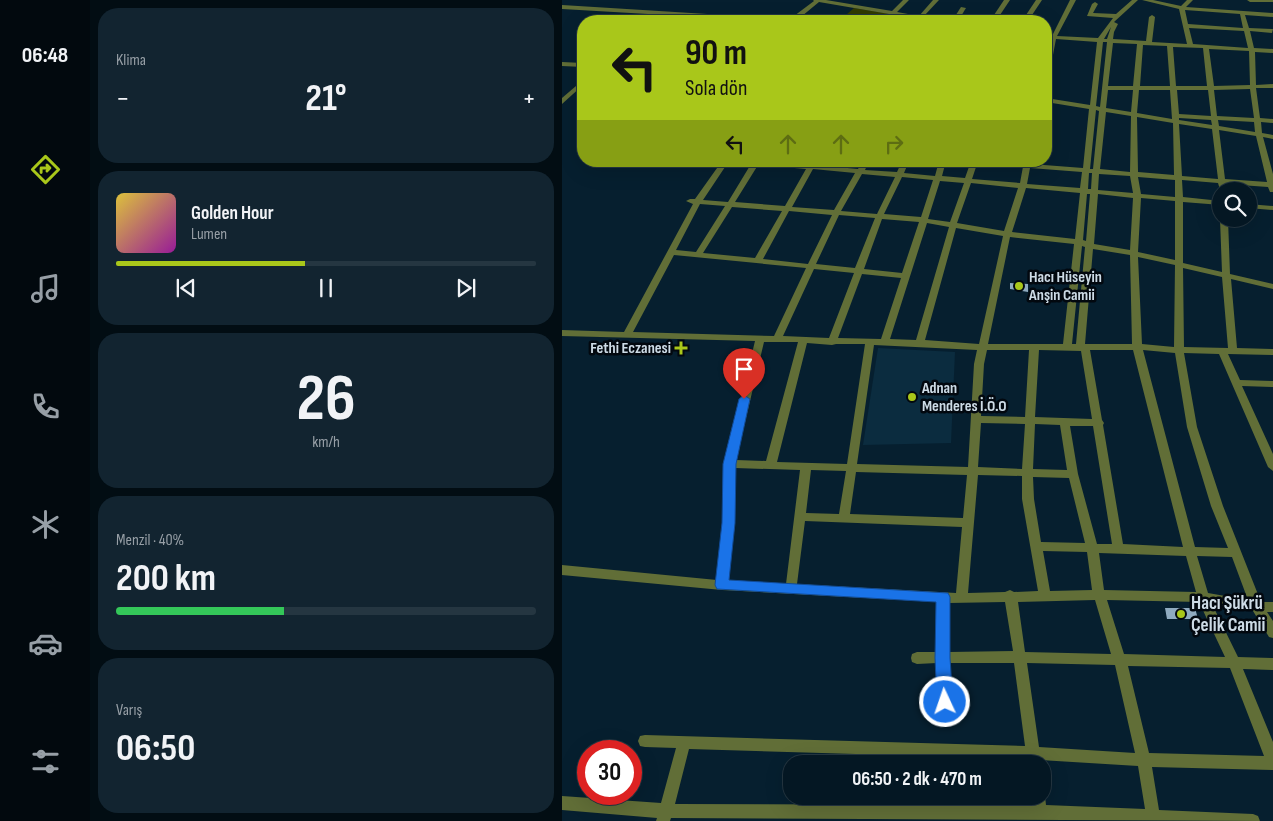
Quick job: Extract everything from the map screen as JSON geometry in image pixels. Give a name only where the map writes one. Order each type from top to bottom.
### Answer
[{"type":"street","points":[[799,15],[817,0],[896,15]]},
{"type":"street","points":[[865,9],[873,0]]},
{"type":"street","points":[[892,14],[906,0]]},
{"type":"street","points":[[923,15],[936,0]]},
{"type":"street","points":[[996,15],[1007,0]]},
{"type":"street","points":[[1029,15],[1039,0]]},
{"type":"street","points":[[1052,47],[1054,37],[1073,0]]},
{"type":"street","points":[[1118,548],[1099,423],[1083,348],[1094,192],[1092,171],[1098,108],[1100,40],[1116,16],[1135,0]]},
{"type":"street","points":[[1098,108],[1106,88],[1113,26],[1143,0],[1182,8],[1272,14]]},
{"type":"street","points":[[1182,8],[1190,0]]},
{"type":"street","points":[[1250,0],[1272,0]]},
{"type":"street","points":[[1254,0],[1257,14]]},
{"type":"street","points":[[1095,4],[1090,15],[1116,16]]},
{"type":"street","points":[[562,7],[685,15]]},
{"type":"street","points":[[959,15],[963,8]]},
{"type":"street","points":[[1182,8],[1190,46]]},
{"type":"street","points":[[1242,13],[1252,50],[1253,86],[1259,135],[1272,187],[1257,186]]},
{"type":"street","points":[[1051,758],[1272,762],[1234,663],[1203,597],[1137,347],[1134,253],[1137,195],[1134,176],[1134,114],[1144,43],[1152,16]]},
{"type":"street","points":[[1186,26],[1272,31]]},
{"type":"street","points":[[1054,37],[1272,51]]},
{"type":"street","points":[[1170,44],[1172,88],[1176,119],[1179,200],[1179,350],[1192,426],[1217,506],[1257,607],[1272,633]]},
{"type":"street","points":[[1052,167],[1134,176],[1222,182],[1206,47]]},
{"type":"street","points":[[562,64],[577,65]]},
{"type":"street","points":[[1106,88],[1272,86]]},
{"type":"street","points":[[562,102],[577,88]]},
{"type":"street","points":[[1052,101],[1176,119],[1272,137]]},
{"type":"street","points":[[1176,119],[1214,118],[1272,121]]},
{"type":"street","points":[[628,335],[694,201],[721,167]]},
{"type":"street","points":[[698,255],[754,167]]},
{"type":"street","points":[[758,261],[810,167]]},
{"type":"street","points":[[833,167],[900,176],[1085,190],[1212,203]]},
{"type":"street","points":[[778,339],[837,212],[864,167]]},
{"type":"street","points":[[832,342],[880,217],[904,167]]},
{"type":"street","points":[[884,343],[941,167]]},
{"type":"street","points":[[920,343],[952,225],[973,167]]},
{"type":"street","points":[[962,598],[973,470],[979,364],[1008,234],[1026,167]]},
{"type":"street","points":[[1067,348],[1085,190],[1092,171]]},
{"type":"street","points":[[694,201],[923,220],[1008,234],[1080,242],[1091,246],[1134,253],[1272,287]]},
{"type":"street","points":[[1257,207],[1272,208]]},
{"type":"street","points":[[1224,227],[1226,276],[1233,351]]},
{"type":"street","points":[[670,252],[905,276]]},
{"type":"street","points":[[562,333],[920,343],[984,347],[1137,347],[1272,352]]},
{"type":"street","points":[[722,585],[729,523],[730,464],[760,339]]},
{"type":"street","points":[[771,464],[802,341]]},
{"type":"street","points":[[844,518],[870,343]]},
{"type":"street","points":[[1034,348],[1027,473],[1028,499],[1045,595]]},
{"type":"street","points":[[1222,351],[1272,467]]},
{"type":"street","points":[[1235,383],[1272,384]]},
{"type":"street","points":[[976,419],[1099,423]]},
{"type":"street","points":[[1065,423],[1073,474],[1092,547],[1099,595],[1120,661],[1144,760],[1153,818]]},
{"type":"street","points":[[730,464],[1073,474]]},
{"type":"street","points":[[791,588],[806,467]]},
{"type":"street","points":[[800,517],[969,523]]},
{"type":"street","points":[[1037,546],[1236,553]]},
{"type":"street","points":[[562,570],[722,585],[962,598],[1045,595],[1203,597],[1257,607],[1272,607]]},
{"type":"street","points":[[1010,596],[1034,755]]},
{"type":"street","points":[[943,597],[942,658],[945,702]]},
{"type":"street","points":[[916,658],[1020,657],[1272,664]]},
{"type":"street","points":[[645,741],[968,755]]},
{"type":"street","points":[[665,816],[684,742]]},
{"type":"street","points":[[562,803],[665,816],[1040,816],[1253,821]]},
{"type":"shaded area","name":"Adnan Menderes İ.Ö.O","points":[[878,348],[955,352],[951,443],[863,445]]},
{"type":"green space","points":[[854,8],[897,15],[846,15]]},
{"type":"building","name":"Hacı Hüseyin Anşin Camii","points":[[1010,283],[1028,284],[1028,292],[1010,289]]},
{"type":"building","name":"Hacı Şükrü Çelik Camii","points":[[1165,608],[1195,608],[1198,619],[1167,619]]},
{"type":"place","name":"Hacı Hüseyin Anşin Camii","points":[[1019,286]]},
{"type":"place","name":"Fethi Eczanesi","points":[[681,348]]},
{"type":"place","name":"Adnan Menderes İ.Ö.O","points":[[912,397]]},
{"type":"place","name":"Hacı Şükrü Çelik Camii","points":[[1181,614]]},
{"type":"route","points":[[744,399],[730,464],[729,523],[722,585],[943,597],[942,658],[945,702]]}]
